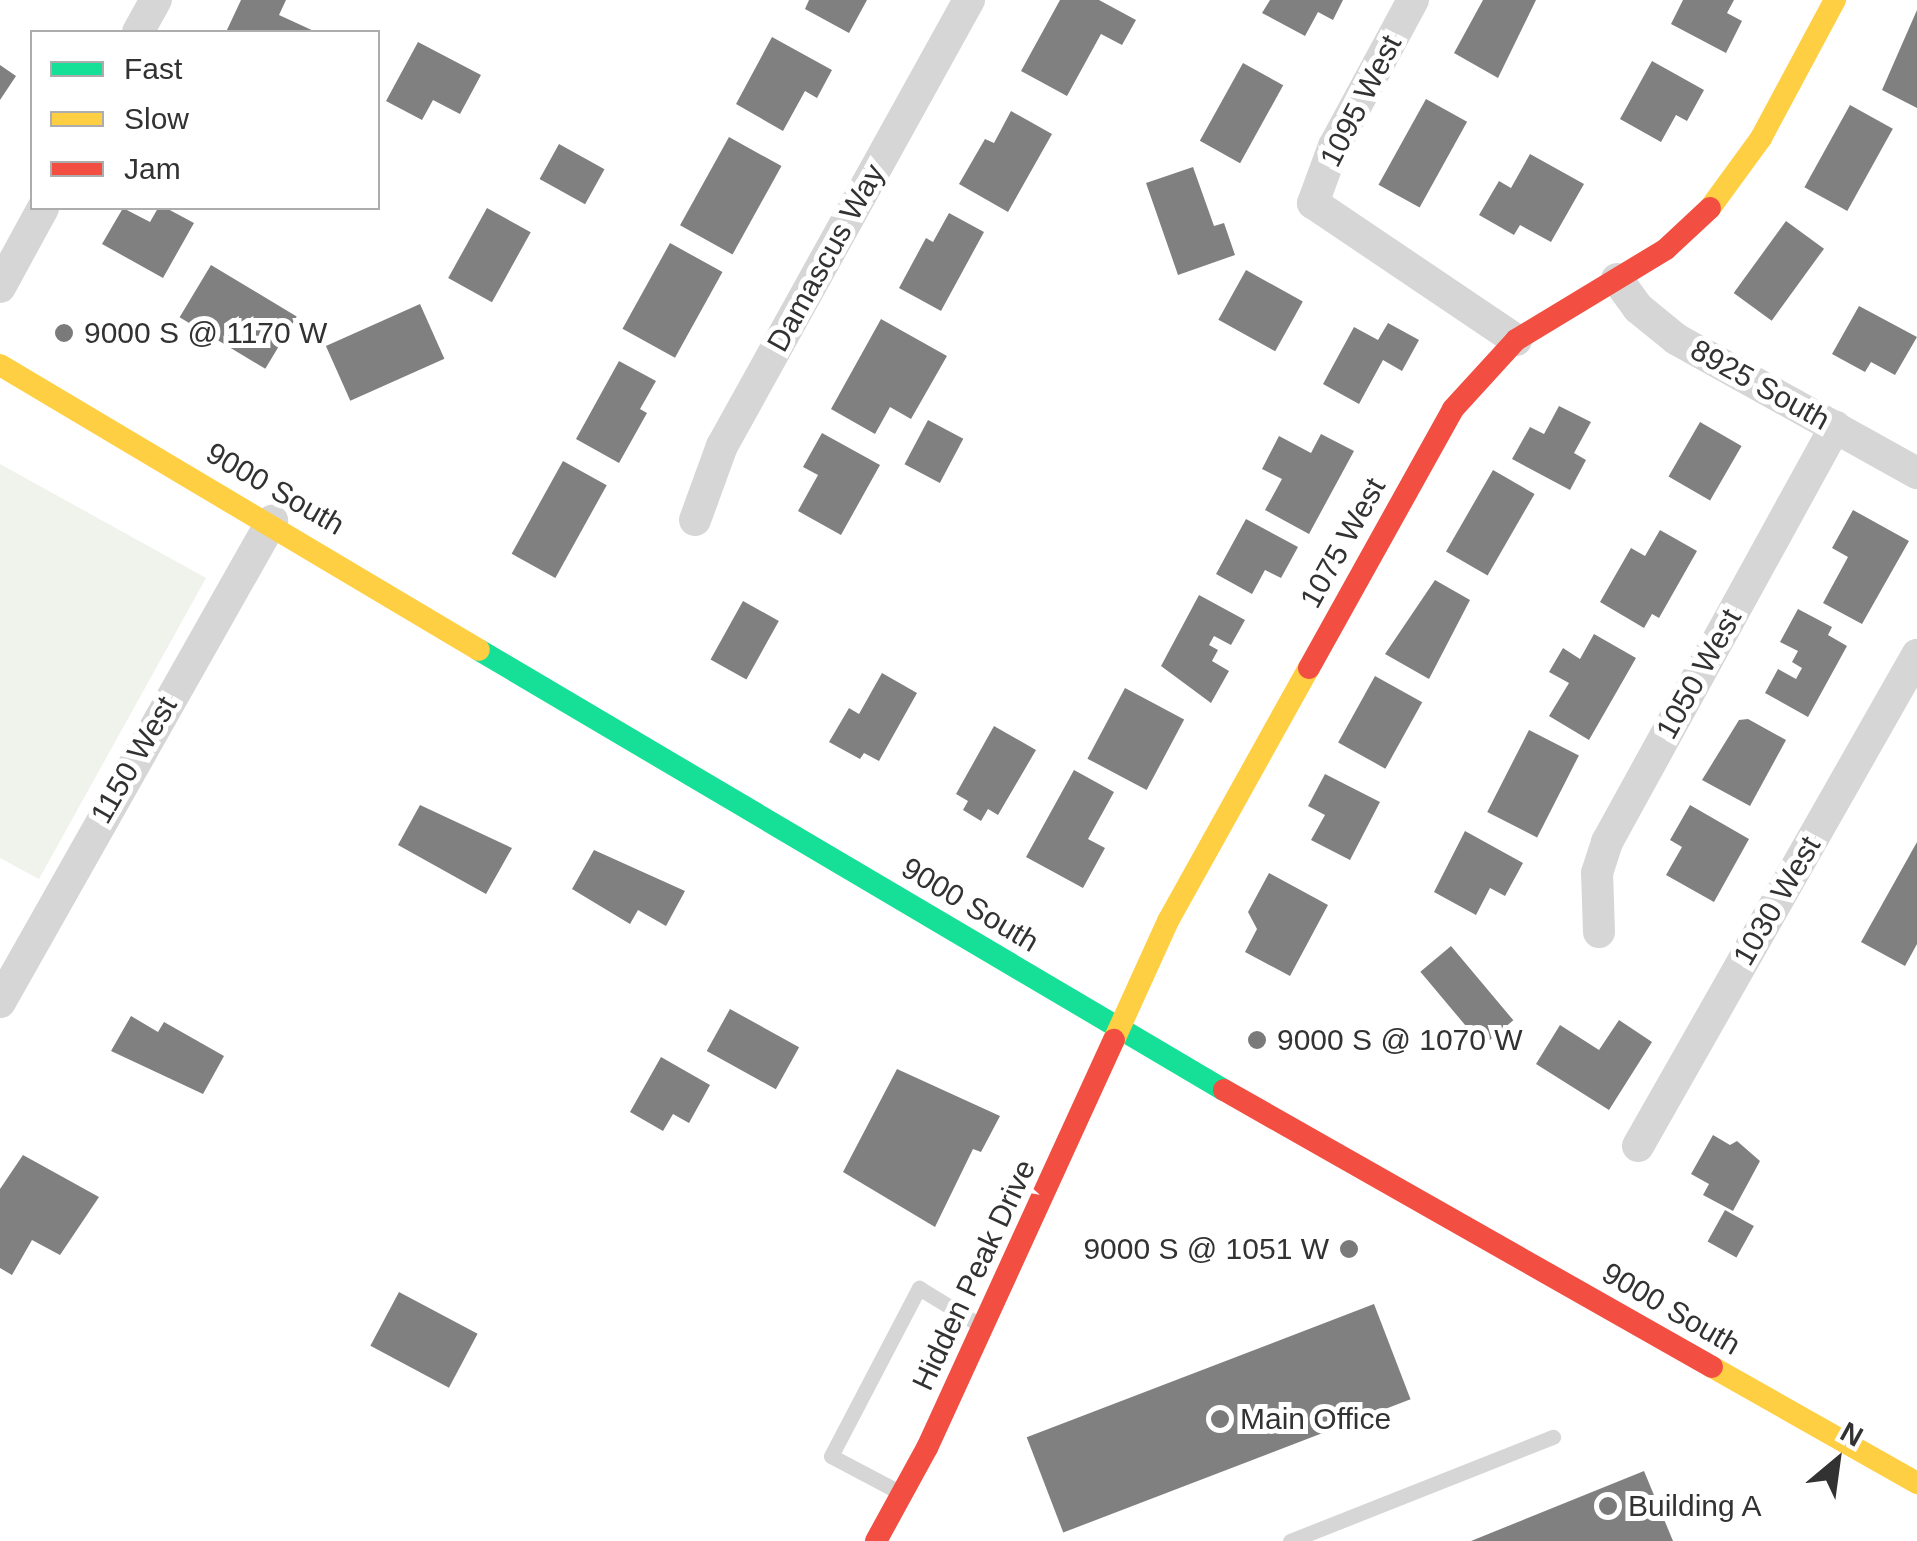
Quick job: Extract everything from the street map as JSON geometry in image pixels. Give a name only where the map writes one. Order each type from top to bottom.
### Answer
[{"type":"main road","name":"1075 West","points":[[1118,1030],[1168,921],[1453,409],[1516,340],[1666,249],[1732,182],[1835,0]]},
{"type":"main road","name":"9000 South","points":[[0,364],[272,521],[1118,1030],[1917,1483]]},
{"type":"main road","name":"Hidden Peak Drive","points":[[876,1541],[982,1326],[1118,1030]]},
{"type":"street","points":[[139,30],[156,0]]},
{"type":"street","name":"Damascus Way","points":[[695,520],[722,446],[969,0]]},
{"type":"street","name":"1095 West","points":[[1413,0],[1334,146],[1313,203],[1516,340]]},
{"type":"street","points":[[0,287],[42,210]]},
{"type":"street","name":"8925 South","points":[[1618,279],[1638,308],[1676,339],[1917,473]]},
{"type":"street","name":"1050 West","points":[[1598,932],[1598,873],[1607,842],[1835,427]]},
{"type":"street","name":"1150 West","points":[[0,1002],[272,521]]},
{"type":"street","name":"1030 West","points":[[1638,1146],[1917,656]]},
{"type":"lane","points":[[902,1494],[831,1456],[919,1288],[982,1326]]},
{"type":"lane","points":[[1290,1541],[1553,1437]]},
{"type":"shaded area","points":[[0,464],[206,578],[39,879],[0,858]]},
{"type":"building","points":[[241,0],[286,0],[279,15],[312,30],[227,30]]},
{"type":"building","points":[[809,0],[867,0],[849,33],[805,9]]},
{"type":"building","points":[[1060,0],[1099,0],[1136,20],[1122,45],[1101,34],[1067,96],[1021,71]]},
{"type":"building","points":[[1270,0],[1343,0],[1333,20],[1318,12],[1305,36],[1262,13]]},
{"type":"building","points":[[1483,0],[1536,0],[1498,78],[1454,53]]},
{"type":"building","points":[[1683,0],[1734,0],[1727,13],[1742,21],[1726,53],[1671,24]]},
{"type":"building","points":[[1917,10],[1917,108],[1882,90]]},
{"type":"building","points":[[772,37],[832,70],[817,98],[805,91],[783,131],[736,104]]},
{"type":"building","points":[[418,42],[481,75],[460,114],[433,100],[422,120],[386,101]]},
{"type":"building","points":[[1652,61],[1704,90],[1687,121],[1676,115],[1661,142],[1620,119]]},
{"type":"building","points":[[1243,63],[1283,85],[1240,163],[1200,141]]},
{"type":"building","points":[[0,65],[16,76],[0,100]]},
{"type":"building","points":[[1426,99],[1467,122],[1420,207],[1378,185]]},
{"type":"building","points":[[1850,105],[1893,129],[1847,211],[1804,187]]},
{"type":"building","points":[[1011,111],[1052,134],[1008,212],[959,184],[985,139],[994,143]]},
{"type":"building","points":[[729,137],[781,166],[733,254],[680,225]]},
{"type":"building","points":[[559,144],[604,169],[585,204],[540,179]]},
{"type":"building","points":[[1530,154],[1584,184],[1551,242],[1520,225],[1514,235],[1479,215],[1499,181],[1511,188]]},
{"type":"building","points":[[1193,167],[1214,226],[1224,223],[1235,255],[1178,275],[1146,183]]},
{"type":"building","points":[[487,208],[531,232],[492,302],[448,278]]},
{"type":"building","points":[[122,210],[150,222],[157,210],[170,210],[194,223],[163,278],[102,244]]},
{"type":"building","points":[[949,213],[984,232],[941,311],[899,288],[926,238],[933,242]]},
{"type":"building","points":[[1786,221],[1824,249],[1772,321],[1734,293]]},
{"type":"building","points":[[670,243],[722,272],[675,358],[622,329]]},
{"type":"building","points":[[211,265],[297,317],[265,369],[180,317]]},
{"type":"building","points":[[1246,270],[1303,302],[1275,351],[1218,320]]},
{"type":"building","points":[[420,304],[444,359],[350,401],[326,346]]},
{"type":"building","points":[[1859,306],[1917,337],[1895,375],[1871,362],[1865,372],[1832,354]]},
{"type":"building","points":[[881,319],[947,356],[911,419],[890,407],[875,434],[831,409]]},
{"type":"building","points":[[1388,323],[1419,340],[1402,371],[1383,360],[1359,404],[1323,384],[1354,327],[1378,340]]},
{"type":"building","points":[[619,361],[656,381],[640,409],[647,413],[619,463],[576,439]]},
{"type":"building","points":[[1559,406],[1591,422],[1574,453],[1586,460],[1570,490],[1512,459],[1530,427],[1544,434]]},
{"type":"building","points":[[928,420],[963,439],[940,483],[905,464]]},
{"type":"building","points":[[1700,422],[1742,446],[1710,501],[1668,477]]},
{"type":"building","points":[[822,433],[880,465],[841,535],[798,511],[818,475],[803,467]]},
{"type":"building","points":[[1321,434],[1354,451],[1309,534],[1265,510],[1282,479],[1262,469],[1279,436],[1311,453]]},
{"type":"building","points":[[563,461],[607,485],[555,578],[512,554]]},
{"type":"building","points":[[1493,470],[1535,494],[1488,575],[1446,551]]},
{"type":"building","points":[[1853,510],[1909,541],[1862,624],[1823,603],[1848,557],[1832,548]]},
{"type":"building","points":[[1246,519],[1298,547],[1281,578],[1265,570],[1252,594],[1216,574]]},
{"type":"building","points":[[1660,530],[1697,551],[1659,618],[1652,614],[1644,628],[1600,602],[1631,548],[1645,556]]},
{"type":"building","points":[[1435,580],[1470,600],[1429,679],[1385,654]]},
{"type":"building","points":[[1199,595],[1245,620],[1231,645],[1214,636],[1209,645],[1218,650],[1212,661],[1229,671],[1211,703],[1161,666]]},
{"type":"building","points":[[743,601],[779,621],[746,679],[711,660]]},
{"type":"building","points":[[1798,609],[1832,627],[1828,635],[1847,646],[1808,717],[1765,693],[1778,669],[1796,679],[1802,668],[1792,662],[1798,651],[1780,642]]},
{"type":"building","points":[[1594,634],[1636,658],[1589,740],[1549,716],[1569,683],[1549,672],[1563,648],[1580,659]]},
{"type":"building","points":[[882,673],[917,693],[879,761],[864,753],[860,759],[829,742],[849,708],[859,714]]},
{"type":"building","points":[[1375,676],[1422,702],[1385,769],[1338,742]]},
{"type":"building","points":[[1125,688],[1184,719],[1147,790],[1087,759]]},
{"type":"building","points":[[1748,719],[1786,740],[1750,806],[1702,780],[1739,720]]},
{"type":"building","points":[[994,726],[1036,750],[998,815],[988,809],[981,821],[963,810],[968,801],[956,794]]},
{"type":"building","points":[[1529,730],[1579,755],[1537,837],[1487,812]]},
{"type":"building","points":[[1074,770],[1114,792],[1088,839],[1105,848],[1083,888],[1026,857]]},
{"type":"building","points":[[1325,774],[1380,802],[1350,860],[1311,840],[1325,815],[1308,806]]},
{"type":"building","points":[[420,805],[512,848],[486,894],[398,845]]},
{"type":"building","points":[[1690,805],[1749,839],[1714,902],[1666,875],[1682,847],[1670,840]]},
{"type":"building","points":[[1465,831],[1523,863],[1505,896],[1490,888],[1476,915],[1434,892]]},
{"type":"building","points":[[1917,842],[1917,944],[1905,966],[1861,942]]},
{"type":"building","points":[[594,850],[685,891],[666,926],[638,910],[630,924],[572,889]]},
{"type":"building","points":[[1269,873],[1328,905],[1290,976],[1245,952],[1257,929],[1248,912]]},
{"type":"building","points":[[1451,946],[1513,1020],[1483,1046],[1420,972]]},
{"type":"building","points":[[730,1009],[799,1047],[776,1089],[707,1051]]},
{"type":"building","points":[[131,1016],[158,1032],[164,1022],[224,1056],[203,1094],[111,1051]]},
{"type":"building","points":[[1619,1020],[1652,1042],[1609,1110],[1536,1064],[1560,1025],[1599,1050]]},
{"type":"building","points":[[661,1057],[710,1085],[689,1123],[673,1114],[663,1131],[630,1112]]},
{"type":"building","points":[[897,1069],[1000,1116],[981,1152],[973,1149],[935,1227],[843,1172]]},
{"type":"building","points":[[1713,1135],[1730,1145],[1737,1141],[1760,1161],[1733,1211],[1703,1195],[1709,1184],[1691,1174]]},
{"type":"building","points":[[23,1155],[99,1197],[60,1255],[32,1240],[12,1275],[0,1268],[0,1189]]},
{"type":"building","points":[[1725,1210],[1754,1226],[1736,1257],[1708,1241]]},
{"type":"building","points":[[399,1292],[478,1334],[449,1388],[370,1346]]},
{"type":"building","name":"Main Office","points":[[1374,1304],[1411,1399],[1063,1533],[1027,1437]]},
{"type":"building","name":"Building A","points":[[1644,1471],[1673,1541],[1471,1541]]},
{"type":"traffic: fast","points":[[479,650],[1224,1090]]},
{"type":"traffic: slow","points":[[1710,208],[1761,138],[1835,0]]},
{"type":"traffic: slow","points":[[0,365],[479,650]]},
{"type":"traffic: slow","points":[[1114,1040],[1168,921],[1309,668]]},
{"type":"traffic: slow","points":[[1712,1367],[1917,1483]]},
{"type":"traffic: jam","points":[[1309,668],[1453,409],[1516,340],[1666,249],[1710,208]]},
{"type":"traffic: jam","points":[[876,1541],[927,1448],[1114,1040]]},
{"type":"traffic: jam","points":[[1224,1090],[1712,1367]]},
{"type":"place","name":"9000 S @ 1170 W","points":[[64,333]]},
{"type":"place","name":"9000 S @ 1070 W","points":[[1257,1040]]},
{"type":"place","name":"9000 S @ 1051 W","points":[[1349,1249]]},
{"type":"place","name":"Main Office","points":[[1220,1419]]},
{"type":"place","name":"Building A","points":[[1608,1506]]}]
